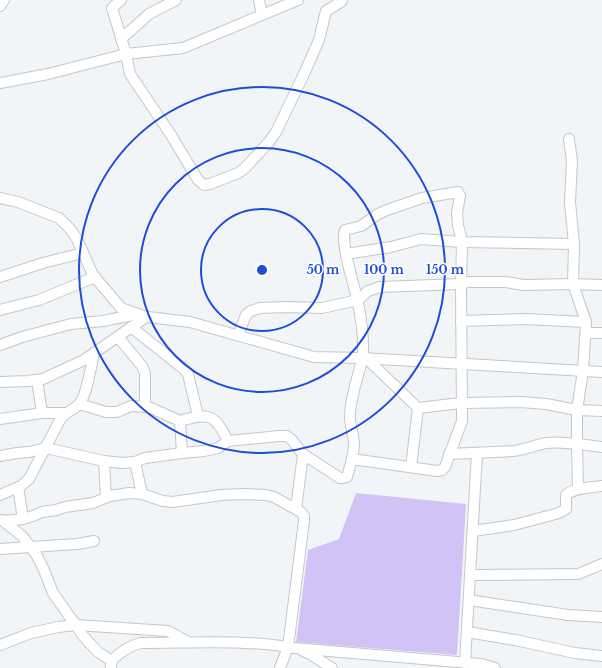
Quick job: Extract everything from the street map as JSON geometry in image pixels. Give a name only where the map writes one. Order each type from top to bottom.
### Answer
[{"type":"street","points":[[0,6],[4,0]]},
{"type":"street","points":[[121,0],[112,8],[122,39],[130,74],[171,135],[198,180],[204,185],[238,173],[244,169],[269,142],[276,132],[319,40],[326,11],[342,0]]},
{"type":"street","points":[[122,39],[149,14],[176,0]]},
{"type":"street","points":[[259,0],[262,14]]},
{"type":"street","points":[[0,83],[48,74],[126,54],[183,48],[298,0]]},
{"type":"street","points":[[570,140],[572,161],[570,202],[574,244],[573,284],[586,327],[584,371],[578,410],[578,489]]},
{"type":"street","points":[[0,456],[46,448],[104,461],[122,463],[135,462],[145,458],[204,451],[218,448],[228,442],[287,436],[303,454],[340,478],[347,477],[352,459],[354,443],[350,422],[350,412],[364,358],[358,300],[346,254],[345,230],[361,226],[387,210],[422,198],[458,192],[460,196],[457,205],[457,219],[462,242],[462,420],[445,467],[442,470],[437,471],[352,459]]},
{"type":"street","points":[[0,198],[18,202],[59,218],[71,230],[77,239],[95,277],[121,308],[142,315],[190,322],[314,357],[462,363],[602,372]]},
{"type":"street","points":[[346,254],[391,247],[421,239],[462,242],[574,244]]},
{"type":"street","points":[[0,277],[43,263],[83,253]]},
{"type":"street","points":[[0,310],[39,300],[95,277]]},
{"type":"street","points":[[238,335],[246,315],[251,311],[260,308],[322,308],[358,300],[368,291],[380,287],[461,284],[468,282],[506,282],[524,286],[573,284],[602,285]]},
{"type":"street","points":[[0,382],[43,379],[84,360],[131,327],[142,315]]},
{"type":"street","points":[[0,345],[22,337],[71,324],[142,315]]},
{"type":"street","points":[[461,321],[524,319],[586,327],[602,333]]},
{"type":"street","points":[[131,327],[184,369],[188,374],[198,416]]},
{"type":"street","points":[[118,337],[142,366],[145,373],[145,407]]},
{"type":"street","points":[[0,495],[18,487],[29,479],[61,418],[66,412],[79,404],[85,391],[94,353]]},
{"type":"street","points":[[364,358],[418,408],[461,403],[532,403],[578,410],[602,411]]},
{"type":"street","points":[[37,380],[42,412]]},
{"type":"street","points":[[79,404],[106,412],[117,412],[131,406],[151,408],[180,421],[198,416],[205,416],[213,419],[220,426],[228,442]]},
{"type":"street","points":[[411,467],[418,408]]},
{"type":"street","points":[[0,419],[42,412],[66,412]]},
{"type":"street","points":[[180,421],[182,453]]},
{"type":"street","points":[[449,454],[523,450],[544,444],[577,444],[602,447]]},
{"type":"street","points":[[465,663],[476,453]]},
{"type":"street","points":[[296,509],[303,454]]},
{"type":"street","points":[[104,461],[106,497]]},
{"type":"street","points":[[135,462],[142,494]]},
{"type":"street","points":[[18,487],[23,519]]},
{"type":"street","points":[[473,531],[514,525],[559,513],[566,509],[566,495],[570,492],[578,489],[602,487]]},
{"type":"street","points":[[2,520],[23,519],[42,512],[93,503],[106,497],[120,494],[142,494],[163,501],[173,502],[221,495],[244,494],[274,497],[301,512],[304,516],[291,648],[280,668]]},
{"type":"street","points":[[2,520],[22,536],[31,547],[44,570],[53,593],[93,648],[112,664],[128,648],[141,643],[190,643],[260,644],[481,664],[495,668]]},
{"type":"street","points":[[0,549],[78,544],[94,541]]},
{"type":"street","points":[[470,575],[578,574],[602,564]]},
{"type":"street","points":[[469,600],[568,615],[602,617]]},
{"type":"street","points":[[0,645],[31,633],[76,625],[168,631],[190,643]]},
{"type":"street","points":[[467,632],[515,640],[575,653],[602,656]]},
{"type":"street","points":[[291,648],[310,654],[332,668]]},
{"type":"shaded area","points":[[356,493],[466,504],[457,655],[296,642],[308,550],[339,539]]}]
